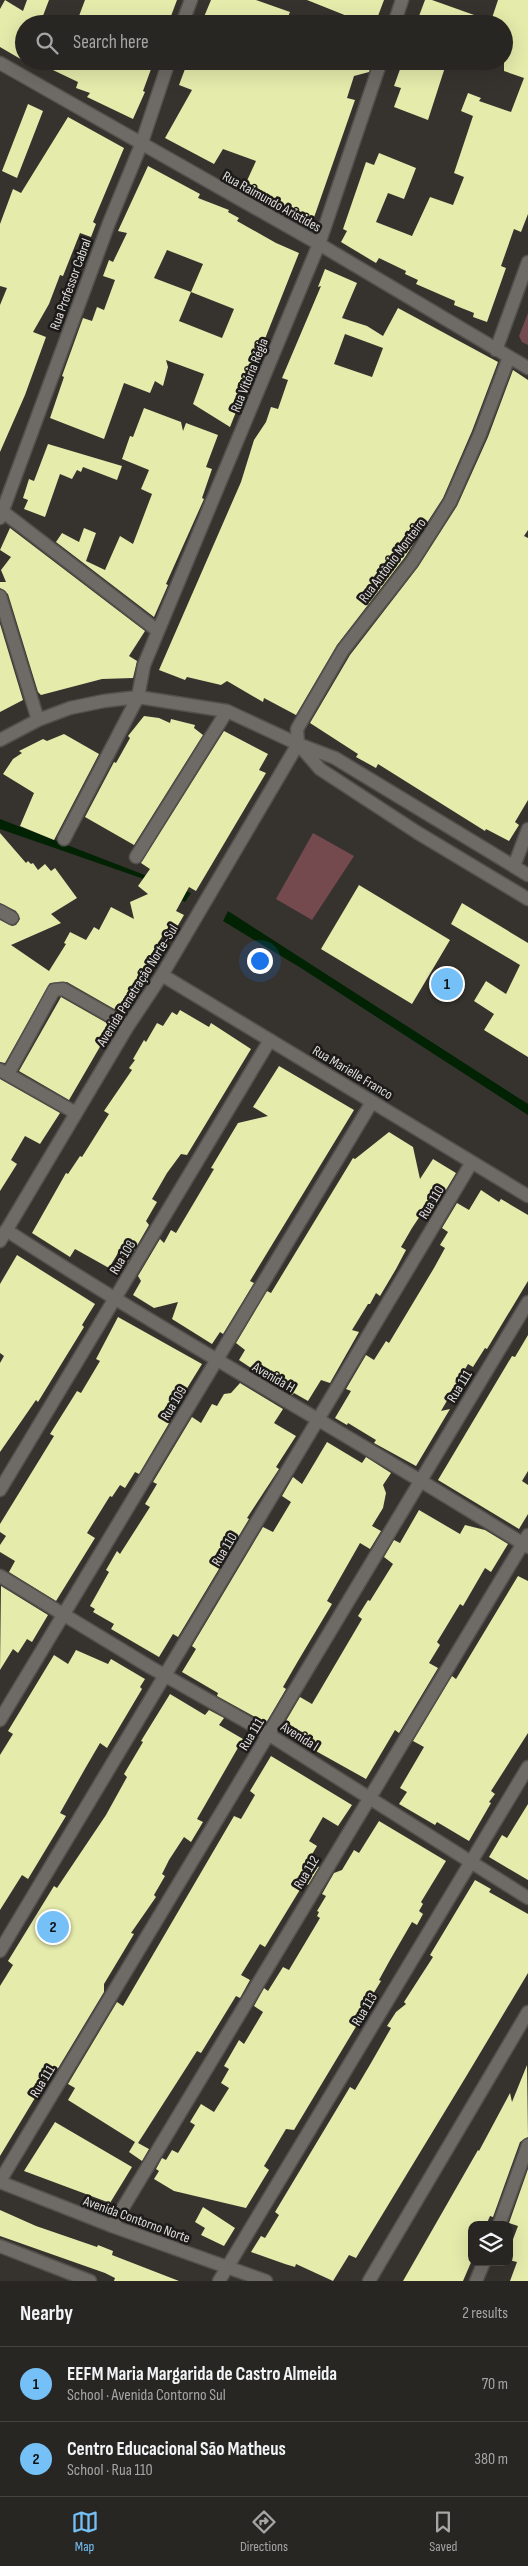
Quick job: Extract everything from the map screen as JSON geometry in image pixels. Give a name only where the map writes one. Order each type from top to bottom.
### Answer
[{"type":"street","points":[[185,15],[191,0]]},
{"type":"street","points":[[397,15],[402,0]]},
{"type":"street","name":"Rua Raimundo Aristides","points":[[0,63],[140,145],[319,244],[528,368]]},
{"type":"street","name":"Rua Professor Cabral","points":[[1,515],[167,70]]},
{"type":"street","name":"Rua Vitória Régia","points":[[64,839],[138,697],[144,664],[319,244],[378,70]]},
{"type":"street","points":[[496,350],[528,262]]},
{"type":"street","name":"Rua Antônio Monteiro","points":[[298,744],[296,729],[343,650],[412,562],[450,502],[471,456],[509,357]]},
{"type":"street","points":[[1,515],[158,632]]},
{"type":"street","points":[[0,596],[38,720]]},
{"type":"street","points":[[0,740],[38,720],[70,708],[138,697],[197,704],[227,711],[298,744],[335,758],[528,875]]},
{"type":"street","points":[[136,856],[227,711]]},
{"type":"street","points":[[298,744],[320,769],[418,833],[528,899]]},
{"type":"street","name":"Avenida Penetração Norte-Sul","points":[[3,1236],[128,1026],[162,975],[298,744]]},
{"type":"street","points":[[514,866],[528,829]]},
{"type":"street","points":[[0,911],[12,918]]},
{"type":"street","name":"Rua Marielle Franco","points":[[162,975],[528,1196]]},
{"type":"street","points":[[76,1113],[4,1072],[54,990],[63,989],[128,1026]]},
{"type":"street","name":"Rua 108","points":[[0,1490],[270,1040]]},
{"type":"street","name":"Rua 109","points":[[0,1720],[65,1615],[372,1102]]},
{"type":"street","name":"Rua 110","points":[[0,1951],[472,1162]]},
{"type":"street","name":"Avenida H","points":[[3,1236],[526,1542]]},
{"type":"street","name":"Rua 111","points":[[0,2181],[419,1480],[528,1302]]},
{"type":"street","name":"Rua 112","points":[[112,2226],[369,1798],[526,1542]]},
{"type":"street","name":"Avenida I","points":[[0,1576],[166,1676],[268,1734],[528,1898]]},
{"type":"street","name":"Rua 113","points":[[219,2281],[528,1767]]},
{"type":"street","points":[[369,2281],[528,2012]]},
{"type":"street","points":[[500,2221],[528,2144]]},
{"type":"street","name":"Avenida Contorno Norte","points":[[0,2181],[112,2226],[266,2281]]},
{"type":"street","points":[[0,2246],[90,2281]]},
{"type":"street","points":[[476,2281],[482,2266]]},
{"type":"shaded area","points":[[528,313],[528,345],[522,342],[519,336]]},
{"type":"shaded area","points":[[0,819],[191,893],[185,902],[141,878],[0,829]]},
{"type":"shaded area","points":[[313,833],[354,856],[312,920],[276,899]]},
{"type":"shaded area","points":[[228,911],[528,1104],[528,1115],[301,968],[223,921]]},
{"type":"building","points":[[5,0],[23,11],[27,0],[49,0],[43,15],[15,15],[15,56],[0,47],[0,9]]},
{"type":"building","points":[[85,0],[177,0],[171,15],[79,15]]},
{"type":"building","points":[[211,0],[256,0],[290,12],[289,15],[205,15]]},
{"type":"building","points":[[307,0],[384,0],[378,15],[344,15]]},
{"type":"building","points":[[425,0],[432,0],[474,15],[419,15]]},
{"type":"building","points":[[498,0],[528,0],[528,214],[521,232],[514,229],[501,266],[506,268],[487,322],[473,317],[474,313],[454,305],[455,301],[416,284],[418,280],[405,274],[406,271],[379,258],[376,263],[341,242],[347,231],[343,229],[366,162],[374,165],[379,153],[416,168],[404,199],[388,193],[376,222],[412,236],[430,197],[453,205],[464,177],[454,173],[473,116],[461,111],[468,93],[481,98],[479,101],[511,112],[524,78],[504,71],[513,70],[513,15],[493,15]]},
{"type":"building","points":[[53,70],[151,70],[143,91],[145,92],[133,119],[87,97],[90,93],[76,88],[78,82]]},
{"type":"building","points":[[185,70],[370,70],[369,72],[354,76],[347,98],[355,100],[311,226],[245,185],[256,161],[223,149],[214,164],[165,138],[192,90],[179,85]]},
{"type":"building","points":[[400,70],[444,70],[428,120],[394,107],[401,88],[394,86]]},
{"type":"building","points":[[28,104],[43,111],[17,178],[2,171]]},
{"type":"building","points":[[68,117],[124,148],[93,222],[96,224],[91,237],[80,233],[63,276],[60,275],[49,304],[33,332],[46,337],[25,395],[0,452],[0,305],[7,288],[0,286],[0,224],[13,189],[21,193]]},
{"type":"building","points":[[148,166],[200,194],[198,198],[229,210],[228,212],[239,218],[237,221],[276,243],[299,253],[230,427],[193,404],[204,374],[166,360],[168,367],[163,386],[155,381],[150,393],[124,383],[104,439],[50,418],[64,377],[62,376],[83,318],[92,321],[97,307],[104,310],[115,280],[103,276],[109,260],[113,262],[127,233],[118,231]],"holes":[[[167,250],[203,264],[191,292],[154,278]],[[191,292],[234,309],[222,338],[179,321]]]},
{"type":"building","points":[[325,269],[357,283],[342,318],[367,326],[383,336],[398,308],[498,362],[472,431],[443,498],[405,557],[337,645],[296,715],[264,698],[263,702],[227,681],[221,685],[187,677],[185,680],[159,670],[241,482],[254,440],[266,422],[271,407],[278,409],[288,380],[282,378],[321,286],[318,287]],"holes":[[[345,334],[383,348],[372,377],[334,364]]]},
{"type":"building","points":[[513,370],[528,380],[528,530],[524,536],[528,538],[528,800],[515,822],[519,825],[509,841],[486,829],[485,831],[378,764],[376,768],[356,757],[358,754],[310,723],[350,655],[418,567],[457,506],[488,437]]},
{"type":"building","points":[[144,408],[181,422],[183,431],[186,423],[218,435],[206,467],[212,469],[202,498],[204,499],[166,584],[168,585],[154,617],[56,542],[62,533],[79,542],[84,528],[96,533],[86,561],[105,570],[120,536],[133,544],[152,494],[141,489],[149,470],[122,459],[130,436],[133,437]]},
{"type":"building","points":[[48,444],[122,466],[117,480],[83,467],[81,472],[77,470],[72,479],[60,474],[45,517],[24,509],[28,500],[23,498],[29,479],[34,481]]},
{"type":"building","points":[[10,528],[145,631],[129,656],[137,661],[133,678],[102,679],[41,695],[38,692],[8,594],[0,588],[0,582],[6,582],[1,570],[11,557],[0,550]]},
{"type":"building","points":[[0,624],[23,700],[0,712]]},
{"type":"building","points":[[144,716],[159,718],[170,723],[171,719],[195,725],[194,728],[203,735],[134,845],[85,817],[114,762],[116,763],[130,738],[128,736]]},
{"type":"building","points":[[224,731],[268,754],[259,770],[266,773],[196,891],[189,887],[176,911],[184,915],[173,934],[166,930],[149,958],[152,960],[123,1014],[67,982],[50,983],[5,1063],[0,1062],[0,920],[12,926],[16,925],[20,919],[16,911],[0,903],[0,833],[26,863],[28,861],[31,864],[33,863],[38,870],[45,864],[51,871],[55,868],[77,898],[51,914],[61,923],[11,945],[49,971],[66,944],[64,943],[70,932],[86,940],[94,927],[99,930],[111,907],[134,919],[130,902],[148,894],[138,886],[150,869],[141,863]]},
{"type":"building","points":[[64,734],[99,754],[54,840],[20,826],[34,793],[3,774],[13,759],[22,753],[19,751],[43,739],[47,741]]},
{"type":"building","points":[[359,885],[450,940],[412,1004],[321,949]]},
{"type":"building","points":[[462,903],[528,943],[528,1057],[484,1030],[494,1014],[474,1001],[486,981],[506,994],[520,965],[451,924]]},
{"type":"building","points":[[61,997],[112,1026],[69,1100],[19,1071]]},
{"type":"building","points":[[180,1010],[209,1027],[211,1023],[251,1049],[187,1155],[181,1154],[167,1173],[152,1199],[157,1202],[146,1221],[149,1225],[127,1263],[118,1253],[109,1268],[75,1249],[70,1257],[32,1233],[66,1173],[68,1174],[80,1156],[82,1157],[109,1114],[104,1111],[132,1070],[129,1068],[135,1060],[133,1059],[144,1040],[146,1042],[157,1023],[163,1026],[172,1012],[177,1015]]},
{"type":"building","points":[[279,1066],[354,1110],[250,1281],[254,1283],[223,1334],[220,1332],[212,1344],[172,1319],[178,1302],[154,1308],[133,1295],[141,1281],[138,1276],[160,1239],[164,1243],[171,1230],[176,1233],[214,1169],[211,1168],[238,1123],[268,1116],[253,1107]]},
{"type":"building","points":[[0,1079],[60,1113],[40,1144],[25,1136],[11,1160],[17,1164],[0,1191]]},
{"type":"building","points":[[389,1132],[413,1147],[420,1179],[433,1159],[456,1173],[428,1220],[420,1216],[412,1228],[401,1247],[406,1250],[396,1269],[380,1296],[376,1293],[352,1330],[359,1332],[330,1383],[321,1380],[308,1401],[294,1393],[292,1395],[239,1360],[245,1350],[236,1343],[267,1291],[271,1293],[353,1158],[355,1159]]},
{"type":"building","points":[[481,1190],[499,1202],[501,1199],[528,1215],[528,1281],[487,1349],[485,1348],[473,1367],[468,1364],[441,1411],[450,1409],[416,1466],[374,1443],[376,1440],[348,1423],[347,1425],[335,1418],[351,1391],[346,1389],[366,1355],[374,1360],[386,1341],[389,1343],[434,1268],[445,1248],[440,1245],[448,1232],[442,1228],[457,1203],[469,1210]]},
{"type":"building","points":[[17,1255],[95,1304],[82,1325],[84,1327],[38,1402],[36,1400],[0,1452],[0,1363],[4,1356],[0,1353],[0,1284]]},
{"type":"building","points":[[118,1317],[202,1364],[176,1406],[178,1408],[139,1474],[135,1472],[125,1488],[120,1485],[112,1497],[110,1496],[87,1533],[95,1538],[56,1601],[9,1572],[15,1561],[0,1552],[0,1545],[6,1536],[0,1532],[0,1524],[54,1436],[50,1434],[77,1391],[81,1393],[100,1361],[96,1359]]},
{"type":"building","points":[[528,1335],[528,1471],[522,1481],[528,1485],[528,1514],[519,1529],[438,1480],[512,1356],[515,1357]]},
{"type":"building","points":[[240,1383],[283,1409],[274,1423],[296,1436],[276,1467],[279,1469],[247,1518],[249,1519],[178,1637],[173,1634],[159,1657],[111,1629],[114,1624],[93,1612],[95,1609],[90,1606],[109,1572],[106,1570],[117,1551],[120,1554],[150,1507],[145,1504],[157,1484],[153,1482],[192,1417],[201,1423],[212,1404],[217,1406],[224,1394],[231,1393]]},
{"type":"building","points":[[327,1442],[362,1463],[366,1457],[391,1473],[383,1485],[386,1493],[383,1508],[372,1526],[381,1531],[370,1549],[360,1543],[327,1601],[332,1604],[283,1687],[286,1689],[266,1723],[217,1696],[218,1693],[182,1672],[196,1649],[192,1646],[263,1527],[273,1532],[291,1502],[282,1496],[293,1477],[302,1484]]},
{"type":"building","points":[[419,1510],[460,1534],[465,1525],[485,1530],[508,1544],[491,1572],[485,1568],[463,1606],[460,1604],[437,1642],[440,1645],[429,1663],[438,1668],[399,1733],[395,1730],[366,1779],[280,1731],[300,1697],[312,1704],[362,1619],[358,1616],[368,1600],[370,1601],[393,1564],[384,1557],[394,1540],[400,1543]]},
{"type":"building","points":[[518,1576],[528,1581],[528,1733],[491,1791],[495,1794],[469,1841],[437,1822],[435,1825],[399,1804],[407,1792],[400,1788],[424,1747],[413,1741],[452,1676],[456,1679]]},
{"type":"building","points":[[1,1586],[48,1615],[32,1642],[27,1639],[18,1653],[13,1649],[0,1670]]},
{"type":"building","points":[[76,1650],[108,1664],[111,1659],[145,1679],[140,1687],[142,1689],[107,1748],[100,1743],[60,1813],[66,1816],[28,1879],[22,1875],[0,1910],[0,1755],[13,1734],[8,1731],[54,1655],[68,1664]]},
{"type":"building","points":[[170,1694],[205,1715],[209,1710],[224,1718],[219,1725],[243,1739],[197,1819],[203,1822],[191,1842],[184,1837],[169,1860],[162,1874],[165,1876],[154,1895],[156,1897],[131,1933],[134,1934],[104,1984],[104,1992],[54,2075],[50,2073],[0,2156],[0,1986],[13,1965],[8,1961],[54,1886],[57,1888],[106,1815],[127,1777],[124,1774],[143,1742],[141,1741]]},
{"type":"building","points":[[271,1756],[352,1805],[338,1826],[323,1817],[309,1841],[317,1846],[308,1861],[319,1867],[308,1885],[304,1883],[265,1947],[260,1944],[241,1975],[250,1980],[240,1998],[236,1996],[201,2053],[197,2051],[138,2143],[149,2149],[142,2161],[129,2152],[135,2142],[68,2100],[75,2088],[68,2084],[117,2002],[123,2006],[234,1816],[241,1819],[255,1795],[250,1791]]},
{"type":"building","points":[[528,1804],[528,1880],[489,1857],[502,1835],[507,1838]]},
{"type":"building","points":[[379,1821],[446,1861],[421,1902],[423,1904],[419,1911],[423,1914],[417,1925],[412,1922],[379,1980],[381,1981],[364,2009],[366,2010],[294,2130],[286,2129],[264,2166],[269,2170],[246,2208],[174,2191],[154,2179],[159,2171],[156,2169],[162,2158],[166,2160],[172,2150],[178,2153],[195,2125],[190,2122],[201,2104],[214,2112],[229,2088],[221,2083],[229,2069],[224,2066],[239,2040],[244,2044],[263,2012],[254,2006],[264,1988],[268,1991],[283,1967],[289,1970],[320,1918],[317,1916],[319,1912],[317,1911],[326,1896],[322,1894],[334,1873],[342,1870],[354,1850],[359,1853]]},
{"type":"building","points":[[475,1880],[491,1889],[489,1892],[528,1914],[528,1973],[467,2075],[356,2258],[349,2255],[333,2281],[296,2264],[295,2267],[251,2252],[261,2236],[265,2238],[279,2215],[275,2212],[350,2087],[355,2090],[391,2028],[387,2026],[396,2012],[406,2004],[404,2002],[433,1957],[430,1955]]},
{"type":"building","points":[[527,2065],[528,2137],[520,2142],[493,2217],[490,2216],[488,2221],[468,2221],[469,2266],[463,2281],[403,2281],[479,2151],[510,2093],[512,2102]]},
{"type":"building","points":[[55,2122],[132,2167],[110,2203],[24,2171]]},
{"type":"building","points":[[528,2169],[528,2281],[510,2281],[517,2262],[513,2261],[513,2239],[518,2226],[513,2224],[513,2221],[510,2221]]},
{"type":"building","points":[[203,2207],[235,2228],[224,2246],[201,2235],[205,2228],[195,2222]]},
{"type":"building","points":[[0,2210],[36,2226],[97,2247],[98,2245],[113,2251],[112,2255],[179,2281],[114,2281],[115,2278],[105,2273],[0,2236]]},
{"type":"place","name":"EEFM Maria Margarida de Castro Almeida","points":[[447,984]]},
{"type":"place","name":"Centro Educacional São Matheus","points":[[53,1927]]}]
